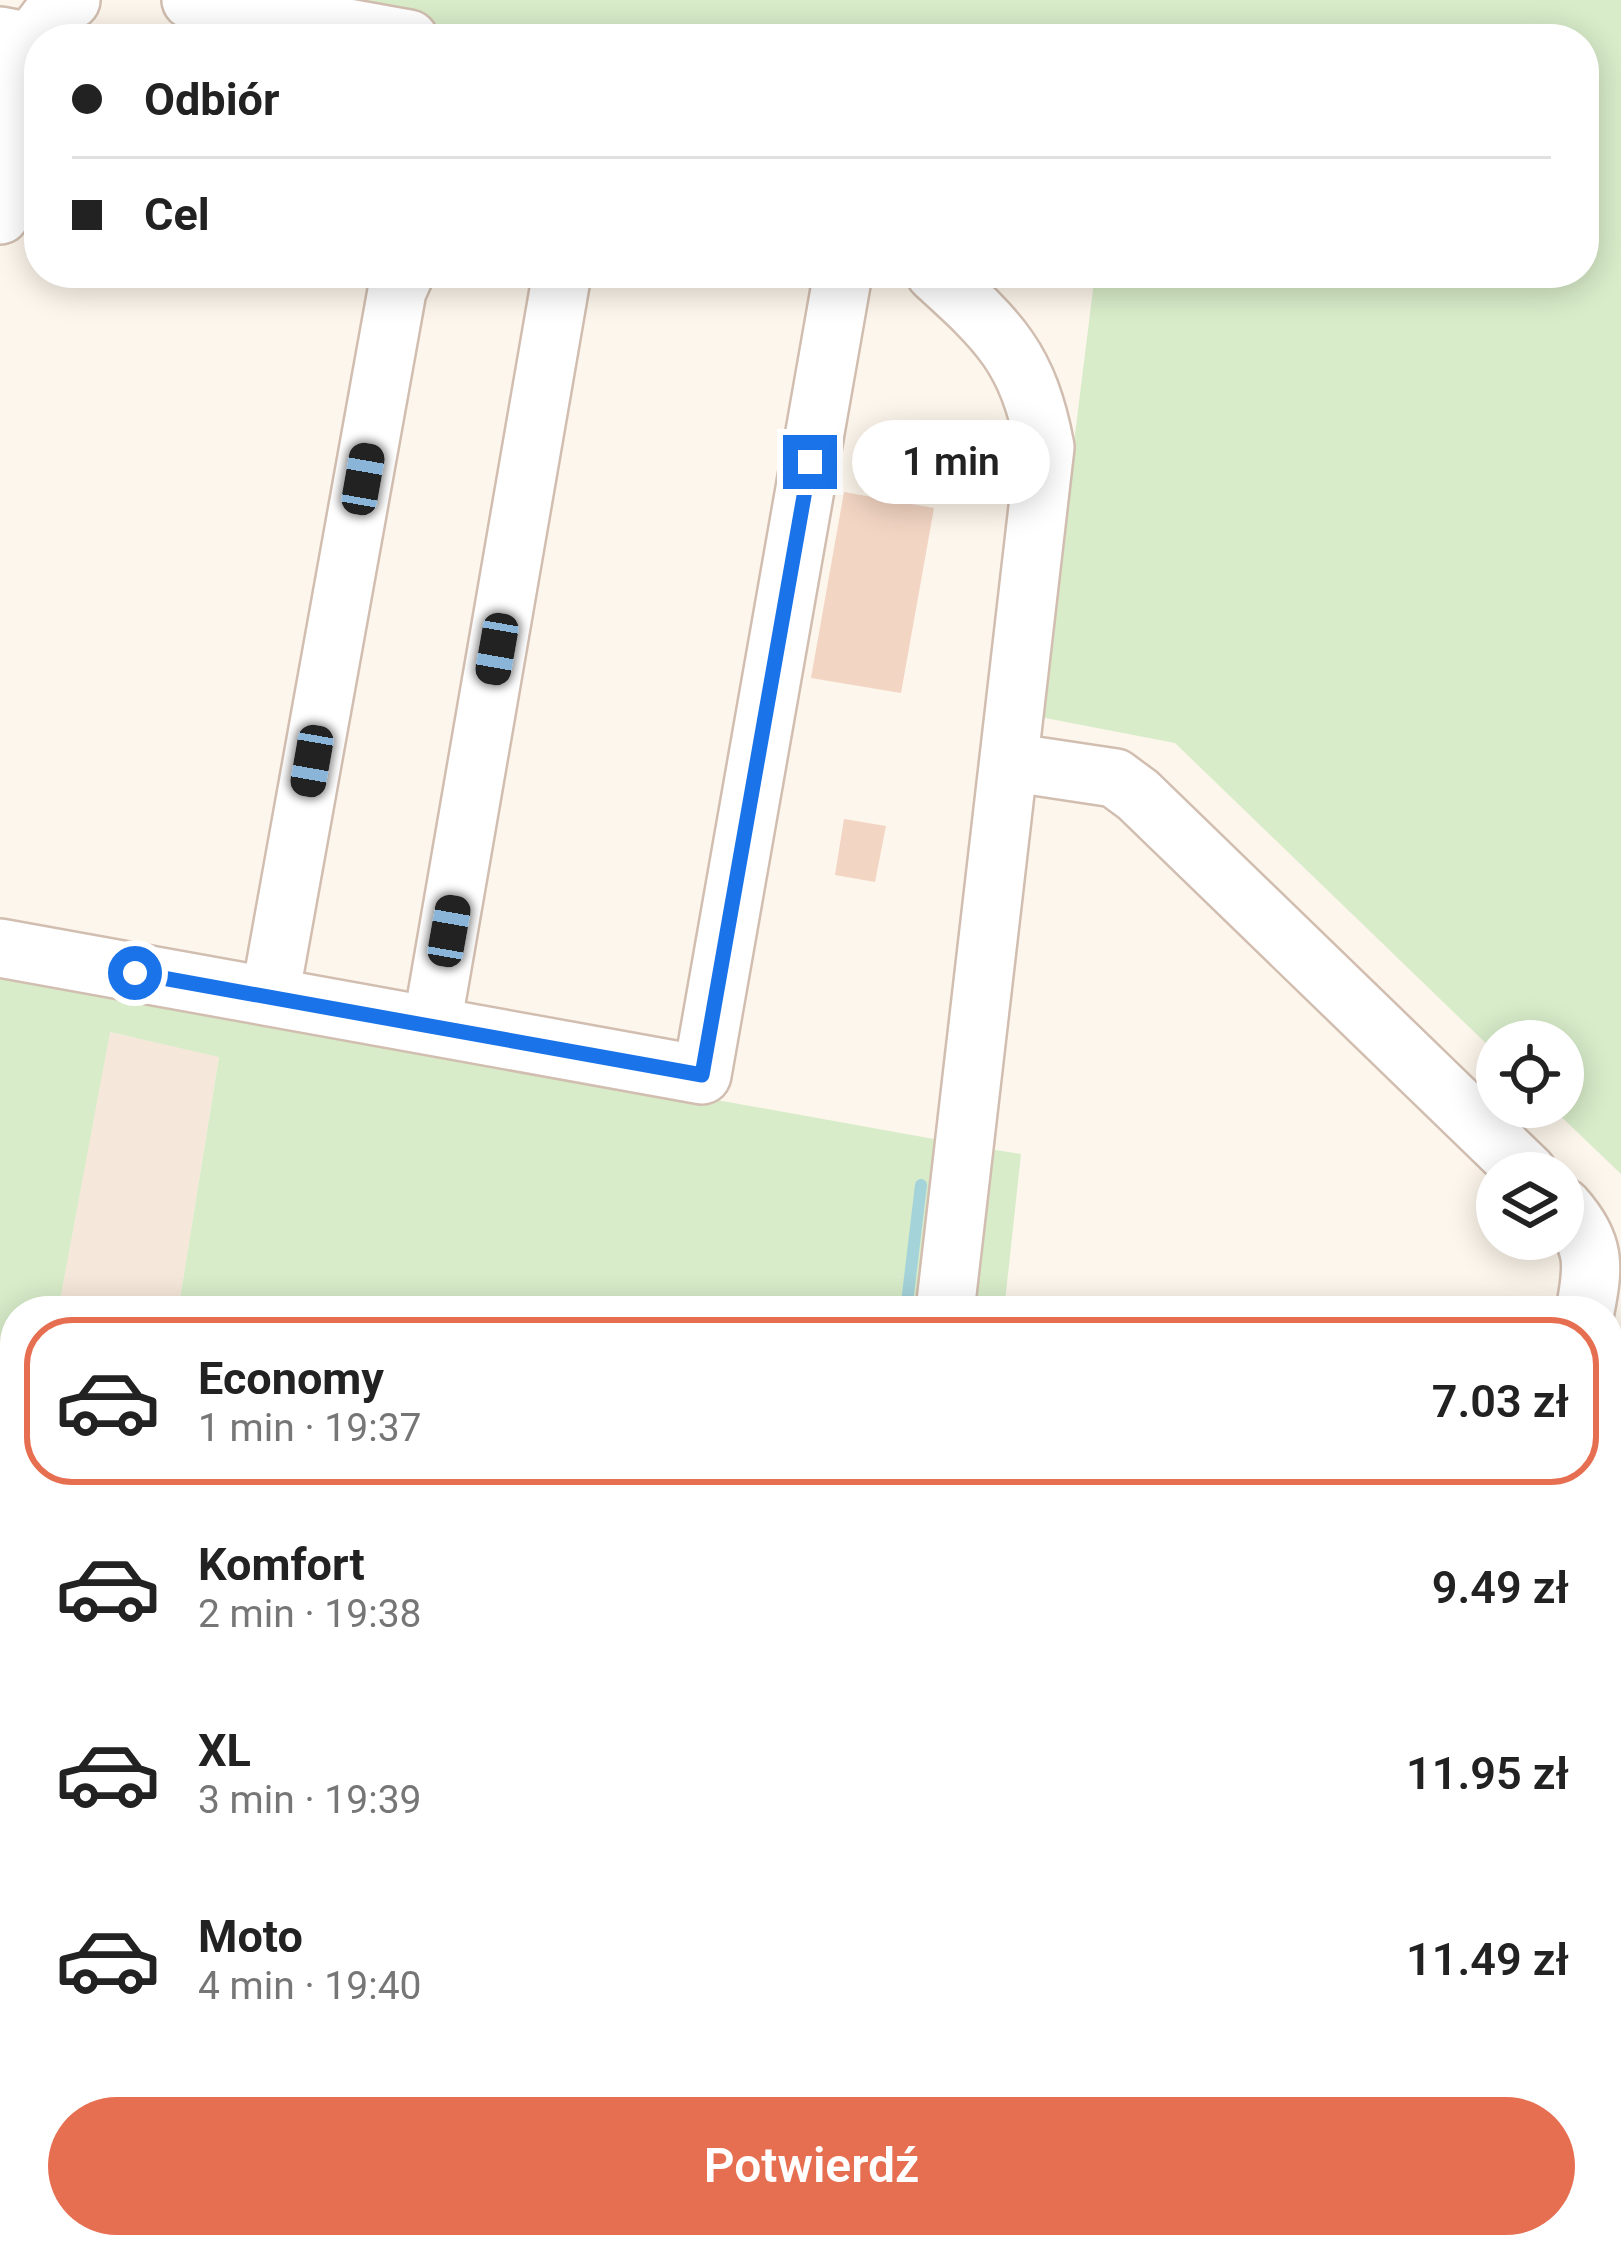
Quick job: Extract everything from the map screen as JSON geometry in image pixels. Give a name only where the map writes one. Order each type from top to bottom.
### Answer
[{"type":"street","points":[[35,24],[71,0]]},
{"type":"street","points":[[191,0],[325,24]]},
{"type":"street","points":[[0,214],[15,39]]},
{"type":"street","points":[[270,997],[398,288]]},
{"type":"street","points":[[432,1024],[559,288]]},
{"type":"street","points":[[0,948],[702,1075],[840,288]]},
{"type":"street","points":[[947,1296],[1046,447],[1036,400],[1016,357],[994,328],[951,288]]},
{"type":"street","points":[[1009,762],[1115,778],[1138,795],[1506,1152]]},
{"type":"street","points":[[1584,1235],[1591,1255],[1587,1296]]},
{"type":"shaded area","points":[[109,1032],[219,1056],[180,1296],[61,1296]]},
{"type":"green space","points":[[290,0],[1621,0],[1621,1174],[1573,1128],[1584,1128],[1584,1020],[1476,1020],[1476,1034],[1175,743],[1040,717],[1093,288],[1599,288],[1599,24],[424,24]]},
{"type":"green space","points":[[0,971],[945,1141],[927,1296],[180,1296],[219,1057],[110,1032],[61,1296],[0,1296]]},
{"type":"green space","points":[[983,1148],[1021,1154],[1006,1296],[965,1296]]},
{"type":"building","points":[[844,492],[934,508],[901,693],[811,678]]},
{"type":"building","points":[[844,819],[886,826],[875,882],[835,875]]},
{"type":"waterway","points":[[908,1296],[921,1185]]},
{"type":"route","points":[[135,973],[702,1075],[810,462]]}]
